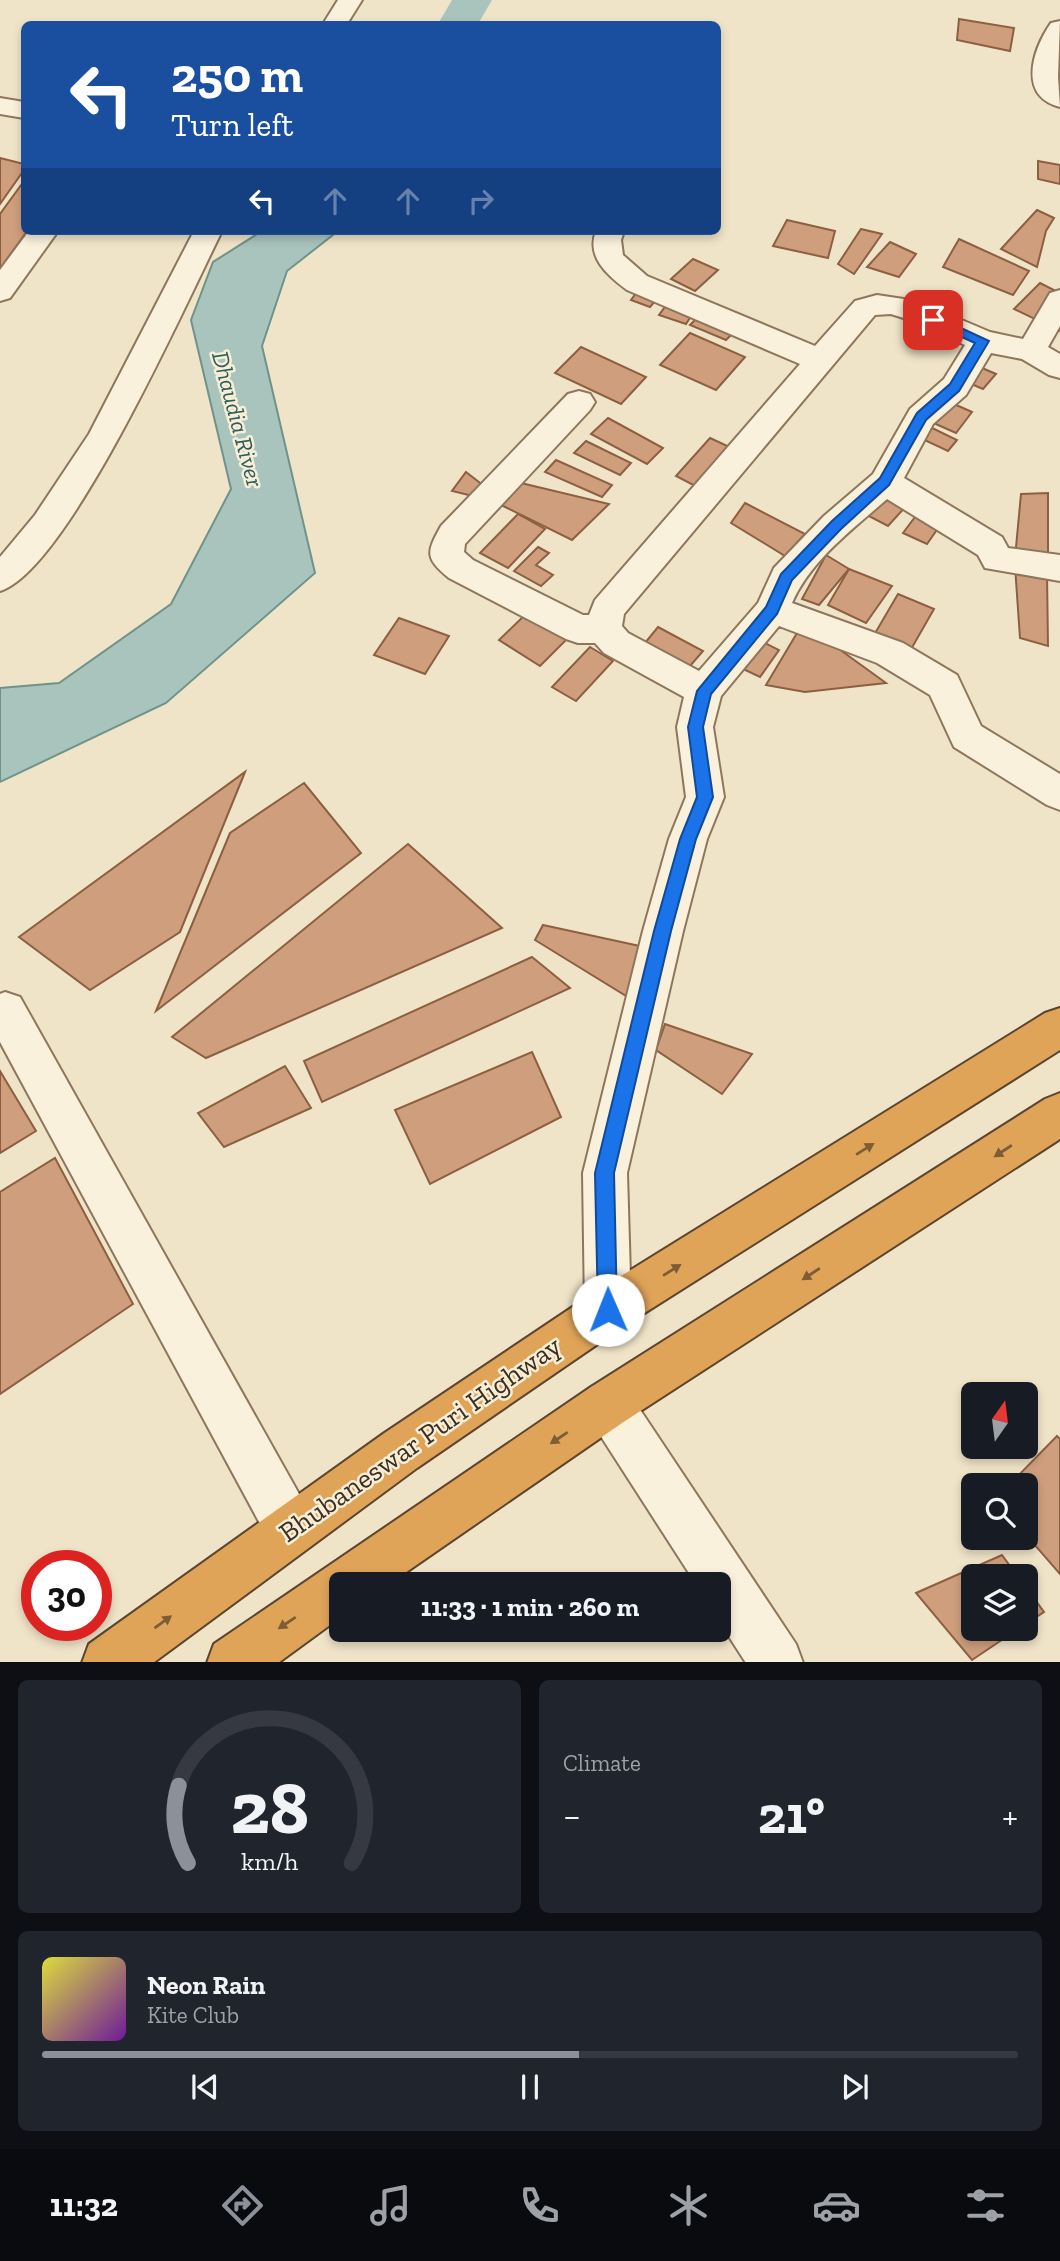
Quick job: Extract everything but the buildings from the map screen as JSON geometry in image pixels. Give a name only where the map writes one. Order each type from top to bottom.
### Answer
[{"type":"highway","name":"Bhubaneswar Puri Highway","points":[[108,1662],[290,1528],[608,1310],[1060,1027]]},
{"type":"highway","points":[[362,1572],[608,1404],[1060,1114]]},
{"type":"highway","points":[[233,1662],[329,1595]]},
{"type":"street","points":[[337,21],[350,0]]},
{"type":"street","points":[[1060,28],[1048,49],[1044,85],[1048,92],[1060,99]]},
{"type":"street","points":[[0,106],[21,110]]},
{"type":"street","points":[[0,291],[41,235]]},
{"type":"street","points":[[0,578],[40,534],[83,473],[115,417],[206,235]]},
{"type":"street","points":[[609,235],[606,250],[615,267],[637,283],[819,360]]},
{"type":"street","points":[[604,629],[607,610],[865,308],[873,303],[887,303],[909,309],[983,341],[1045,359],[1060,300]]},
{"type":"street","points":[[608,1310],[604,1173],[663,931],[688,839],[705,797],[695,727],[704,691],[772,610],[786,577],[836,525],[885,482],[921,416],[955,387],[983,341]]},
{"type":"street","points":[[579,402],[453,535],[448,544],[446,558],[461,569],[578,628],[604,629],[616,643],[704,691]]},
{"type":"street","points":[[885,482],[990,546],[997,559],[1060,568]]},
{"type":"street","points":[[772,610],[890,653],[944,685],[967,736],[1060,794]]},
{"type":"street","points":[[5,1011],[290,1528]]},
{"type":"street","points":[[608,1404],[778,1662]]},
{"type":"water","points":[[256,235],[333,235],[287,271],[262,346],[315,573],[166,703],[0,782],[0,688],[59,683],[171,604],[231,489],[191,320],[213,262]]},
{"type":"waterway","name":"Dhaudia River","points":[[460,21],[472,0]]},
{"type":"route","points":[[608,1310],[604,1173],[663,931],[688,839],[705,797],[695,727],[704,691],[772,610],[786,577],[836,525],[885,482],[921,416],[955,387],[983,341],[933,320]]}]
